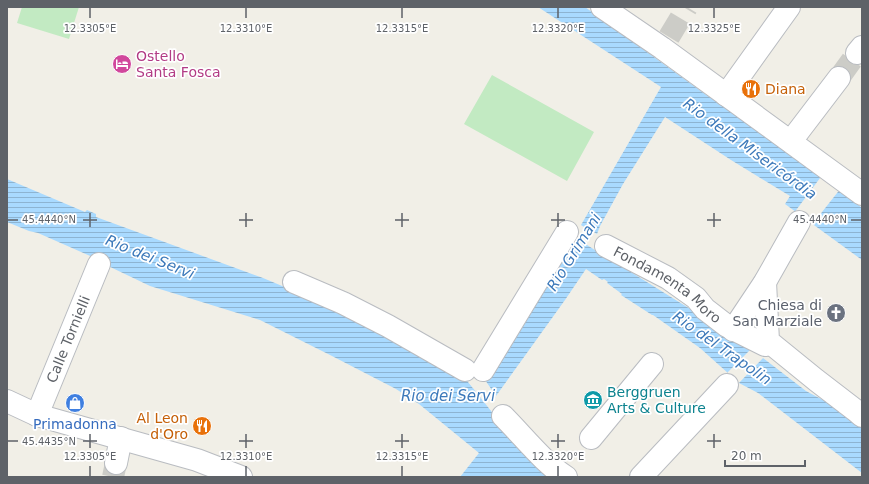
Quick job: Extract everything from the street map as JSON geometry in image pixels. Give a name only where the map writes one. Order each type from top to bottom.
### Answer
[{"type":"street","points":[[602,7],[665,42],[726,95],[862,194]]},
{"type":"street","points":[[726,95],[789,7]]},
{"type":"street","points":[[791,141],[839,78]]},
{"type":"street","points":[[730,328],[764,282],[799,222]]},
{"type":"street","points":[[294,282],[343,303],[474,370],[567,232]]},
{"type":"street","name":"Fondamenta Moro","points":[[606,246],[668,278],[696,298],[705,309],[730,328],[764,346],[816,380],[862,416]]},
{"type":"street","name":"Calle Tornielli","points":[[37,415],[99,264]]},
{"type":"street","points":[[764,282],[764,346]]},
{"type":"street","points":[[591,438],[652,364]]},
{"type":"street","points":[[641,477],[727,385]]},
{"type":"street","points":[[7,401],[37,415],[121,438],[195,469],[233,476]]},
{"type":"street","points":[[503,416],[545,460],[558,471],[565,474]]},
{"type":"street","points":[[116,463],[121,438]]},
{"type":"green space","points":[[22,7],[79,7],[69,39],[17,23]]},
{"type":"green space","points":[[492,75],[594,132],[567,181],[464,124]]},
{"type":"water","points":[[538,7],[585,7],[709,97],[712,93],[862,208],[862,260],[785,204],[790,196],[665,117],[623,184],[600,226],[597,234],[597,251],[724,330],[806,391],[855,417],[862,423],[862,473],[758,393],[739,383],[700,348],[653,315],[621,295],[622,294],[604,279],[602,280],[586,269],[489,408],[556,477],[460,477],[479,453],[419,404],[396,389],[260,320],[150,286],[104,264],[97,259],[38,233],[7,222],[7,179],[85,212],[87,210],[96,214],[96,217],[263,278],[354,316],[465,378],[473,388],[572,235],[581,225],[661,87]]},
{"type":"pier","points":[[823,174],[841,188],[811,226],[794,213]]},
{"type":"pier","points":[[579,224],[599,235],[599,250],[601,254],[570,234]]},
{"type":"pier","points":[[752,348],[765,356],[738,384],[726,374]]},
{"type":"pier","points":[[481,374],[496,396],[494,399],[496,400],[491,408],[500,419],[499,421],[465,378],[466,377],[473,385]]},
{"type":"tunnel","points":[[669,37],[687,7]]},
{"type":"tunnel","points":[[839,78],[857,53]]},
{"type":"tunnel","points":[[113,477],[116,463]]},
{"type":"place","name":"Ostello Santa Fosca","points":[[122,64]]},
{"type":"place","name":"Diana","points":[[751,89]]},
{"type":"place","name":"Chiesa di San Marziale","points":[[836,313]]},
{"type":"place","name":"Berggruen Arts & Culture","points":[[593,400]]},
{"type":"place","name":"Primadonna","points":[[75,403]]},
{"type":"place","name":"Al Leon d'Oro","points":[[202,426]]},
{"type":"water label","name":"Rio della Misericórdia","points":[[750,149]]},
{"type":"water label","name":"Rio Grimani","points":[[574,252]]},
{"type":"water label","name":"Rio dei Servi","points":[[150,257]]},
{"type":"water label","name":"Rio del Trapolin","points":[[722,348]]},
{"type":"water label","name":"Rio dei Servi","points":[[448,396]]}]
